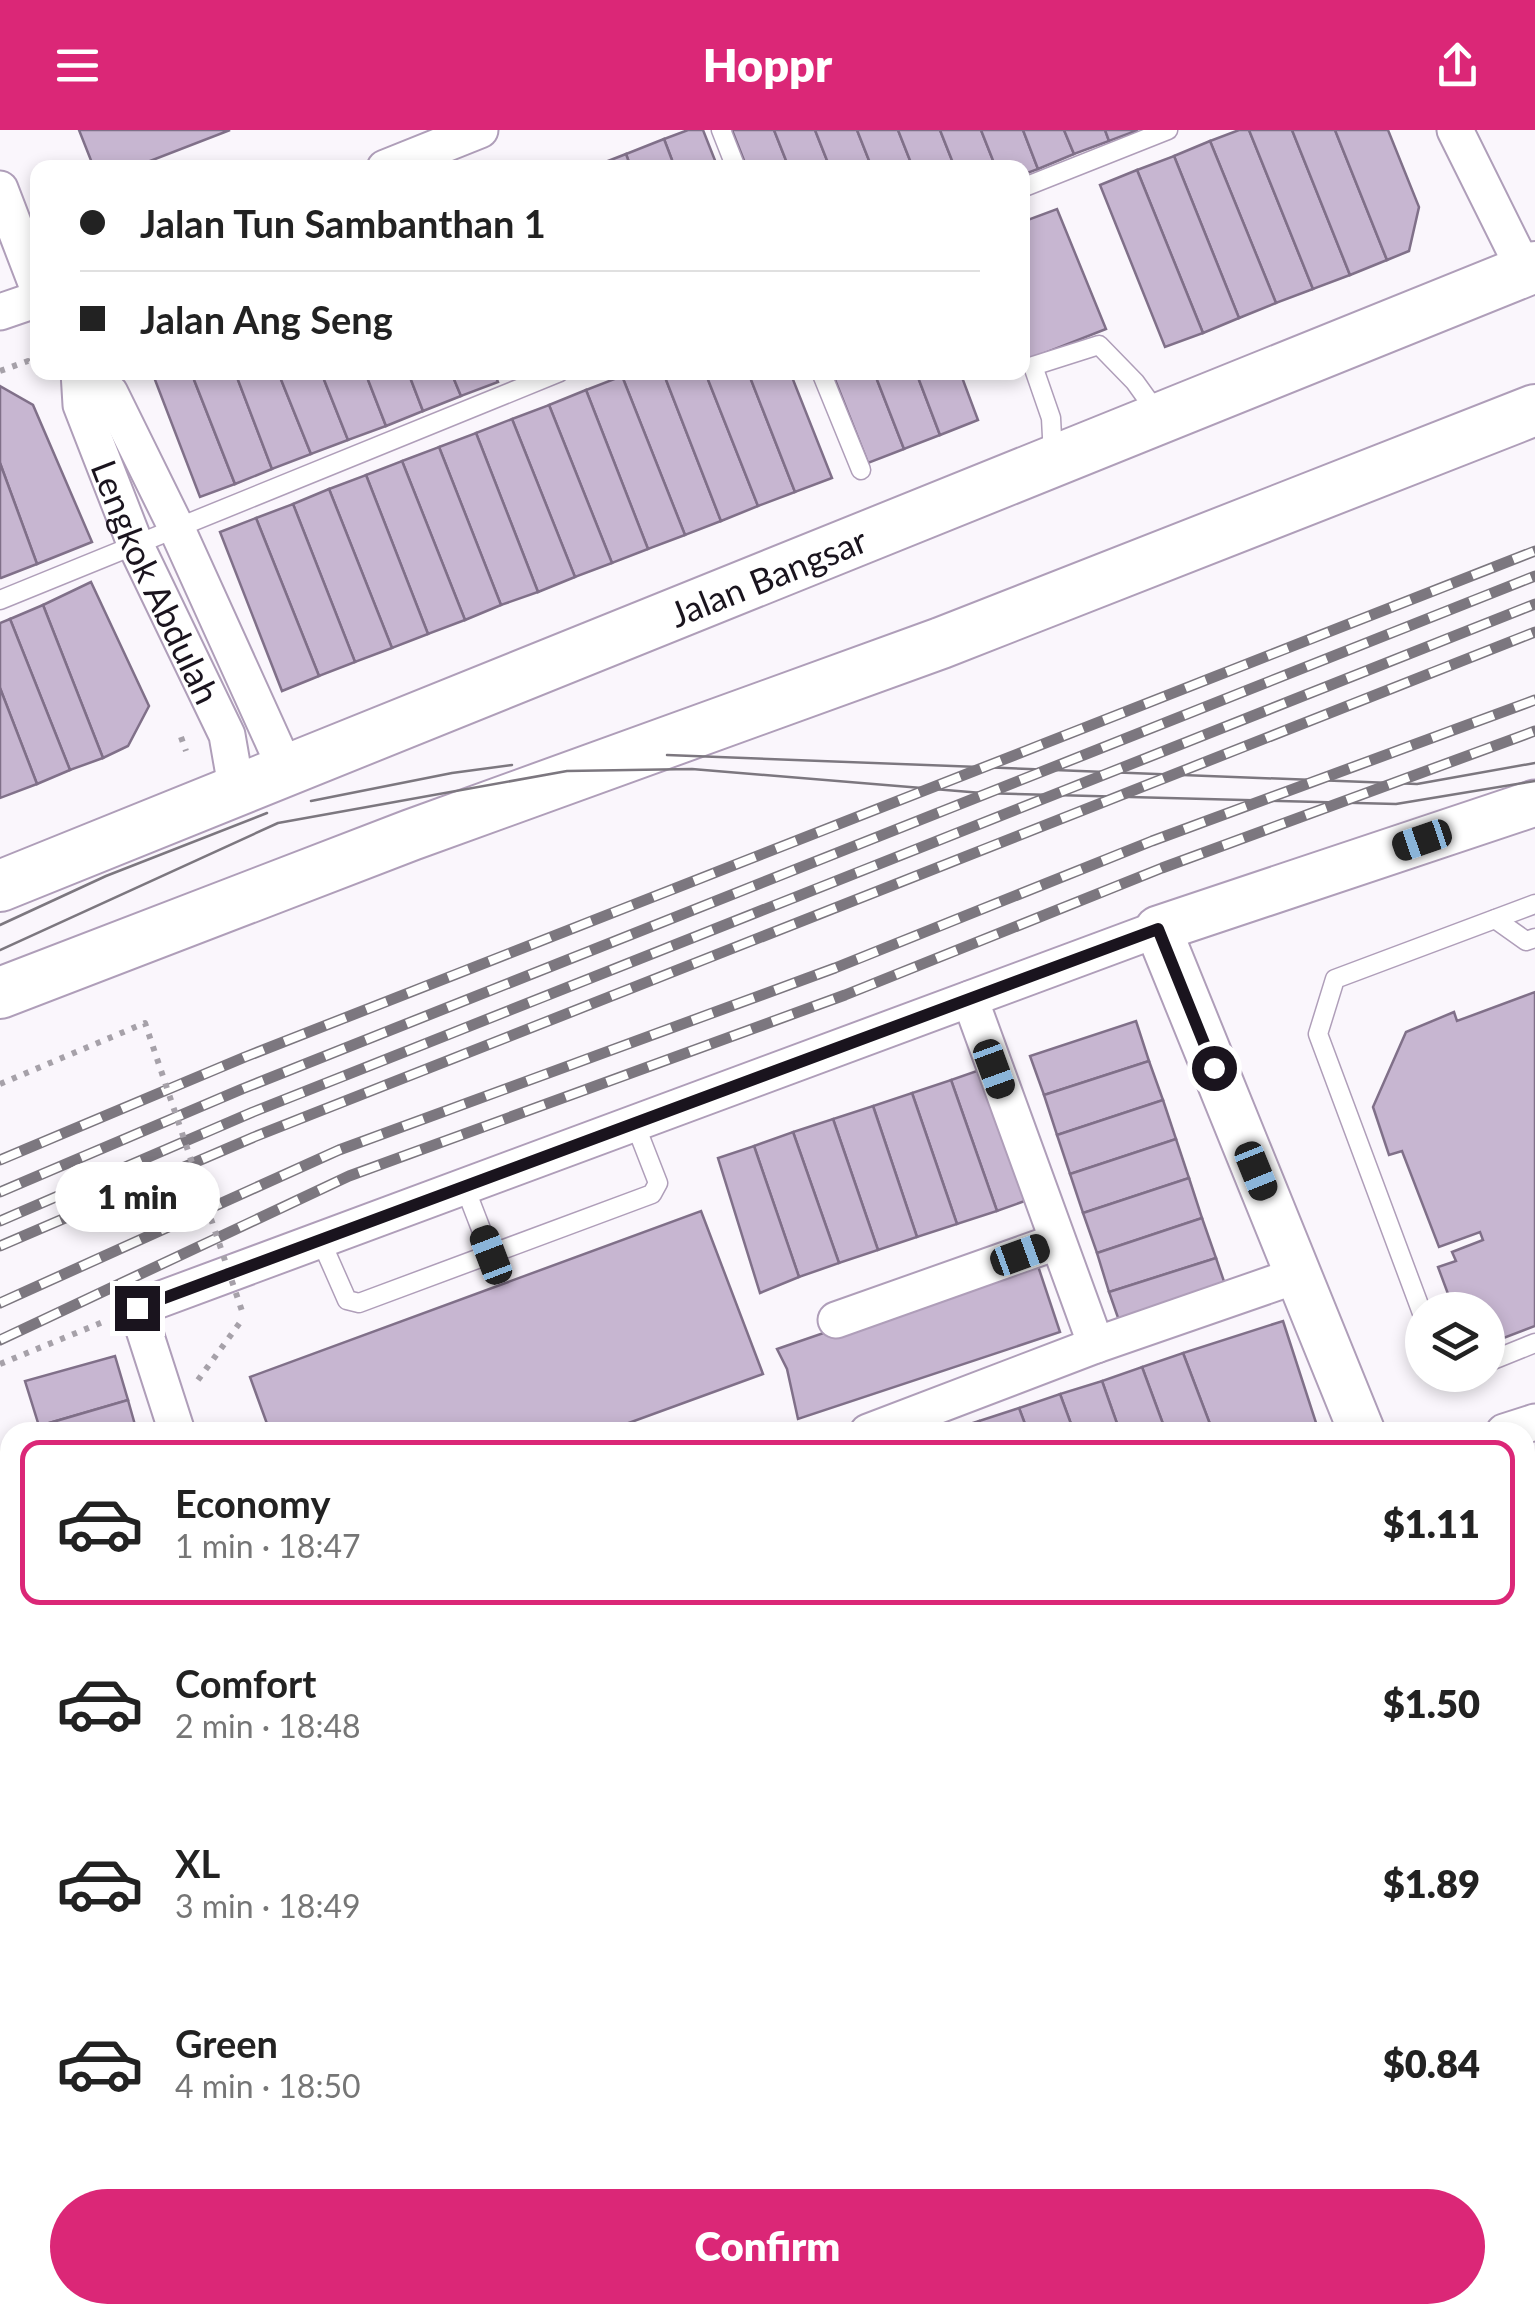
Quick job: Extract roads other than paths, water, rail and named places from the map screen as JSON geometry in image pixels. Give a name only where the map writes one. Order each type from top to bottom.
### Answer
[{"type":"main road","name":"Jalan Bangsar","points":[[0,886],[1530,269]]},
{"type":"main road","points":[[0,993],[411,835],[941,643],[1535,410]]},
{"type":"street","points":[[405,160],[480,130]]},
{"type":"street","points":[[1455,130],[1530,269]]},
{"type":"street","points":[[0,190],[30,267]]},
{"type":"street","points":[[0,312],[30,301]]},
{"type":"street","name":"Lengkok Abdulah","points":[[82,380],[81,405],[136,546],[227,735],[236,792]]},
{"type":"street","name":"Lengkok Abdulah","points":[[93,380],[110,393],[287,772]]},
{"type":"street","points":[[174,1422],[137,1308],[1158,929],[1535,803]]},
{"type":"street","points":[[1158,929],[1358,1422]]},
{"type":"street","points":[[970,1000],[1096,1346]]},
{"type":"street","points":[[836,1320],[1056,1242]]},
{"type":"street","points":[[895,1422],[1298,1275]]},
{"type":"lane","points":[[720,130],[733,160]]},
{"type":"lane","points":[[1030,185],[1168,130]]},
{"type":"lane","points":[[1053,462],[1051,418],[1032,366],[1098,345],[1135,382],[1162,418]]},
{"type":"lane","points":[[0,600],[540,380]]},
{"type":"lane","points":[[824,380],[861,470]]},
{"type":"lane","points":[[1414,1292],[1318,1034],[1335,979],[1535,904]]},
{"type":"lane","points":[[1495,919],[1526,942],[1535,938]]},
{"type":"lane","points":[[321,1241],[347,1300],[359,1303],[491,1255],[652,1194],[658,1183],[635,1124]]},
{"type":"lane","points":[[464,1185],[491,1255]]},
{"type":"lane","points":[[1505,1355],[1535,1344]]},
{"type":"tram line","points":[[667,755],[1417,784],[1535,763]]},
{"type":"tram line","points":[[311,801],[512,765]]},
{"type":"tram line","points":[[0,950],[278,823],[567,771],[692,769],[982,793],[1396,804],[1535,781]]},
{"type":"tram line","points":[[0,925],[106,876],[267,813]]},
{"type":"railway","points":[[0,1160],[245,1057],[1535,551]]},
{"type":"railway","points":[[0,1192],[242,1089],[1535,576]]},
{"type":"railway","points":[[0,1221],[253,1112],[1535,604]]},
{"type":"railway","points":[[0,1246],[254,1137],[1535,632]]},
{"type":"railway","points":[[0,1303],[339,1150],[835,968],[1152,841],[1535,700]]},
{"type":"railway","points":[[0,1340],[349,1176],[845,995],[1162,868],[1535,731]]}]
